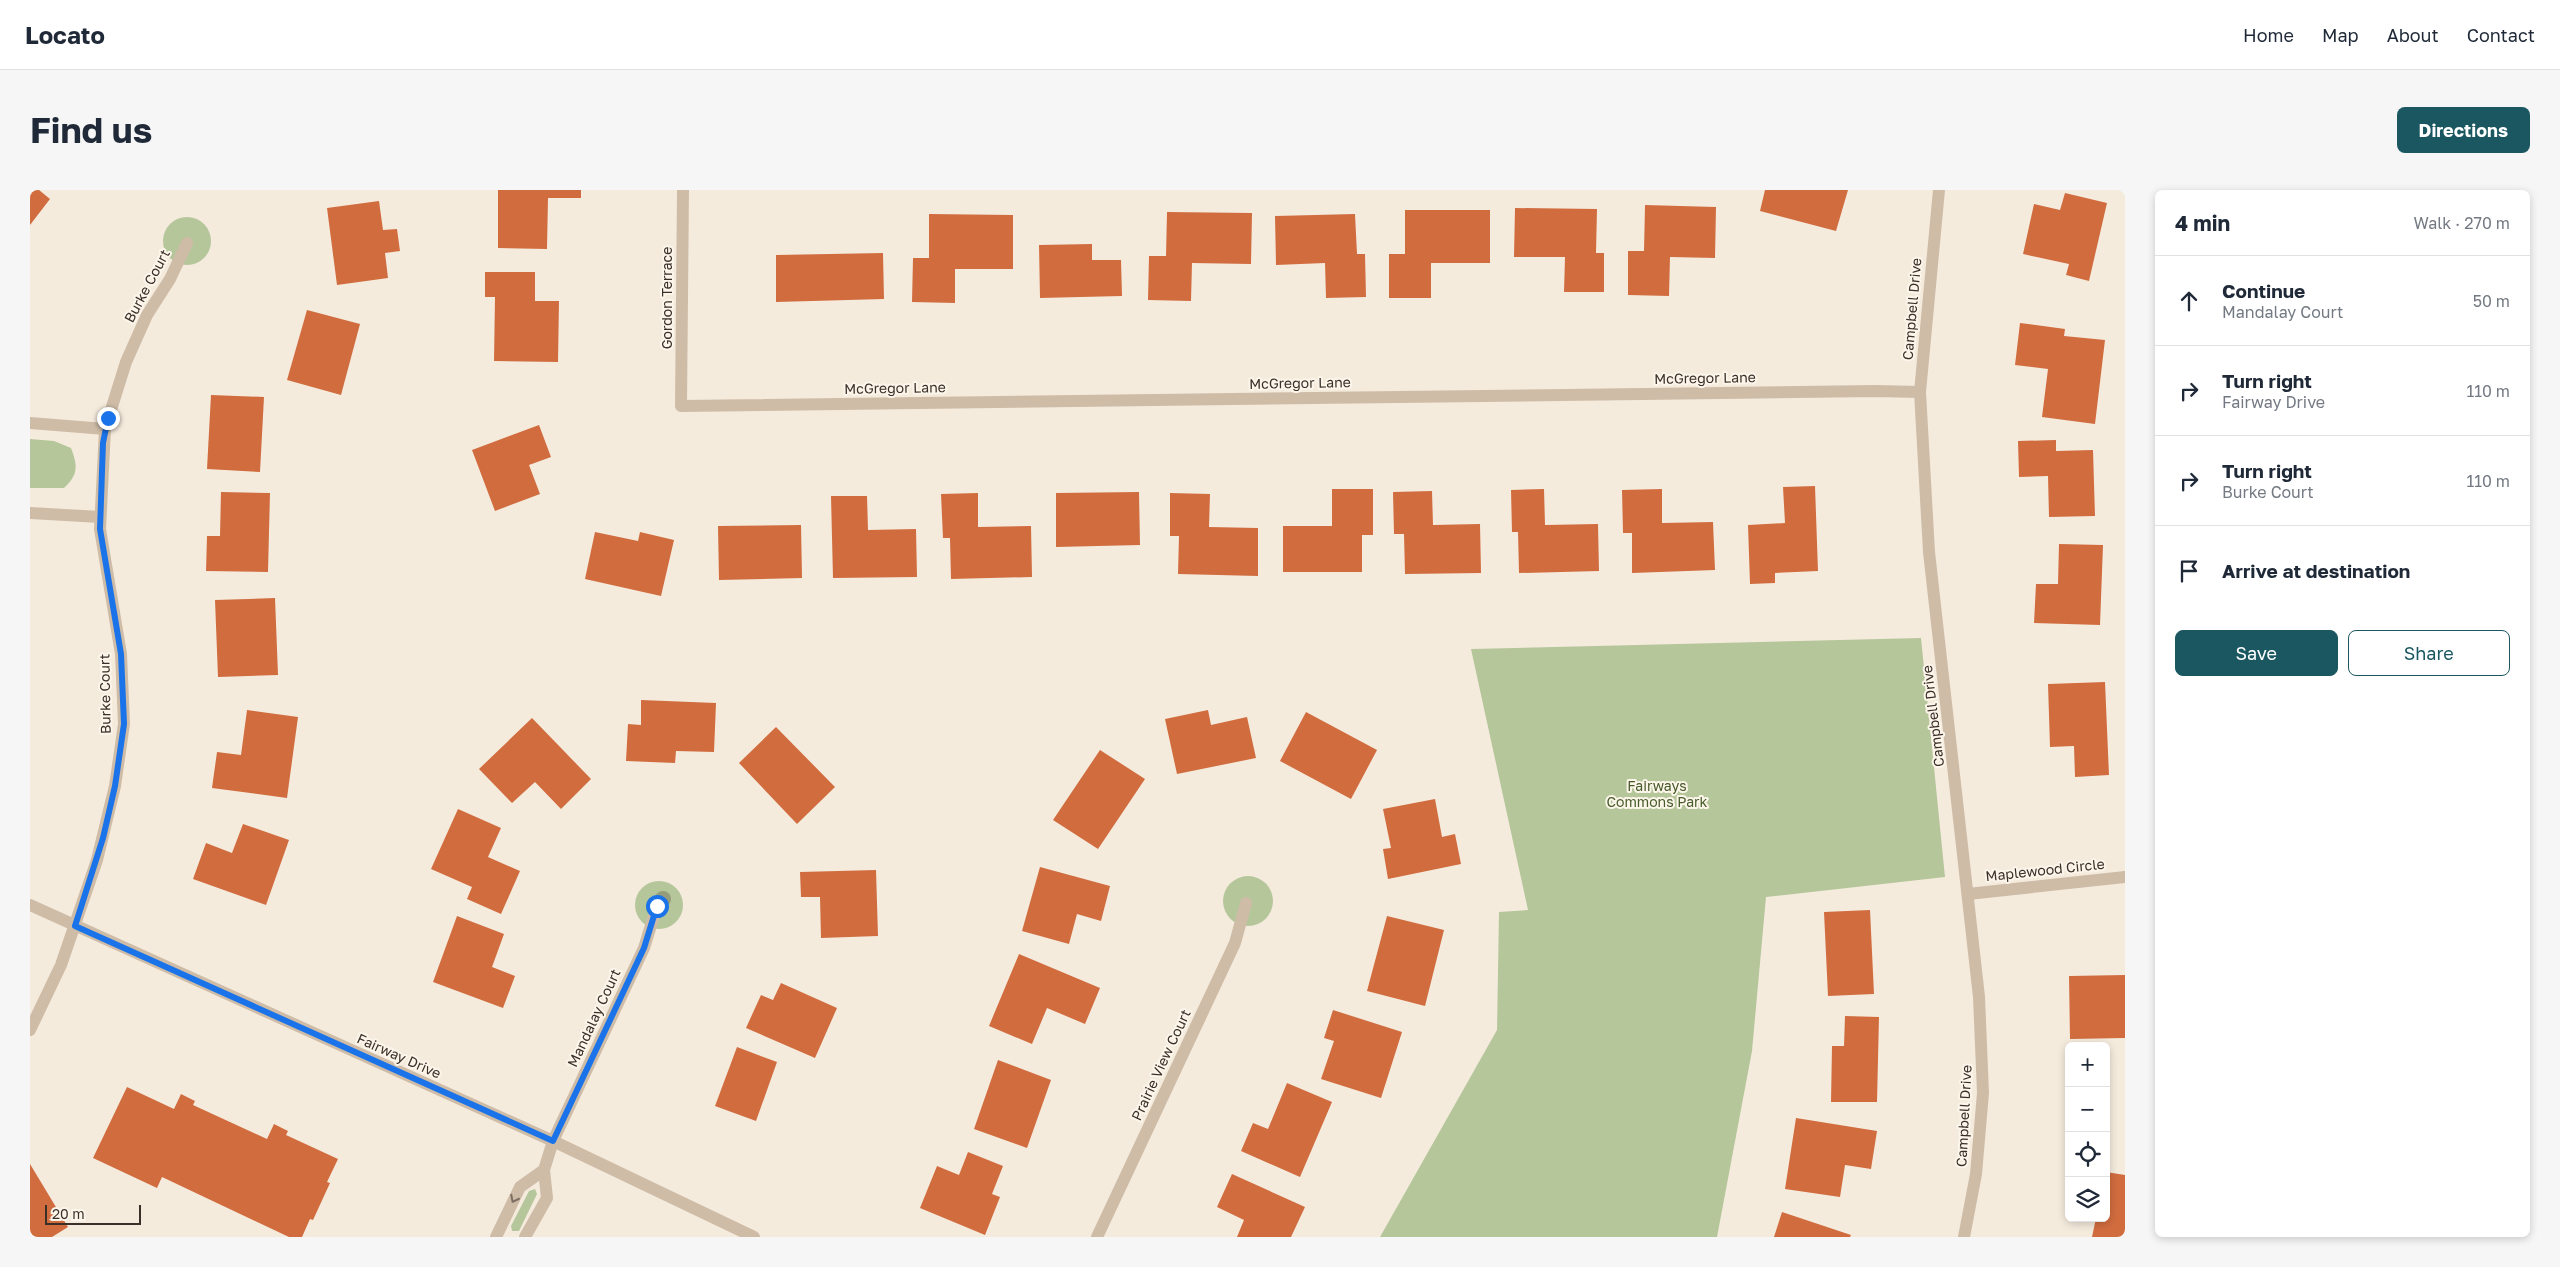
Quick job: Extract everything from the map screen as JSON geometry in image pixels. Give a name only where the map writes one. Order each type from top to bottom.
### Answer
[{"type":"street","name":"Gordon Terrace","points":[[681,406],[683,190]]},
{"type":"street","name":"Campbell Drive","points":[[1938,190],[1920,392],[1929,552],[1979,997],[1983,1093],[1976,1174],[1964,1237]]},
{"type":"street","name":"Burke Court","points":[[30,1028],[61,965],[103,838],[115,786],[124,724],[121,654],[100,517],[105,429],[126,362],[147,315],[170,279],[187,242]]},
{"type":"street","name":"McGregor Lane","points":[[681,406],[1836,391],[1920,392]]},
{"type":"street","points":[[30,423],[105,429]]},
{"type":"street","points":[[30,512],[100,517]]},
{"type":"street","name":"Maplewood Circle","points":[[1968,894],[2125,877]]},
{"type":"street","name":"Prairie View Court","points":[[1098,1237],[1235,943],[1246,903]]},
{"type":"street","name":"Fairway Drive","points":[[30,905],[553,1141],[754,1237]]},
{"type":"street","name":"Mandalay Court","points":[[544,1170],[553,1141],[644,948],[657,906]]},
{"type":"street","points":[[496,1237],[520,1188],[544,1170]]},
{"type":"street","points":[[526,1237],[547,1198],[544,1170]]},
{"type":"green space","points":[[187,217],[196,219],[204,224],[209,232],[211,241],[209,250],[204,258],[196,263],[187,265],[178,263],[170,258],[165,250],[163,241],[165,232],[170,224],[178,219]]},
{"type":"green space","points":[[30,439],[54,441],[71,448],[76,465],[72,479],[64,488],[30,488]]},
{"type":"green space","name":"Fairways Commons Park","points":[[1921,638],[1945,877],[1766,897],[1752,1051],[1717,1237],[1380,1237],[1497,1030],[1499,912],[1528,910],[1471,649]]},
{"type":"green space","points":[[1248,876],[1257,878],[1268,887],[1273,901],[1271,910],[1262,921],[1248,926],[1239,924],[1228,915],[1223,901],[1225,892],[1234,881]]},
{"type":"green space","points":[[654,881],[664,881],[673,885],[679,891],[683,905],[679,919],[673,925],[664,929],[654,929],[645,925],[639,919],[635,910],[635,900],[639,891],[645,885]]},
{"type":"green space","points":[[535,1189],[537,1194],[519,1231],[512,1231],[511,1226],[529,1191]]},
{"type":"building","points":[[30,190],[39,190],[50,199],[30,225]]},
{"type":"building","points":[[498,190],[581,190],[581,198],[548,198],[547,249],[498,248]]},
{"type":"building","points":[[1765,190],[1848,190],[1836,231],[1760,211]]},
{"type":"building","points":[[2065,193],[2107,203],[2089,281],[2066,275],[2069,264],[2023,254],[2034,204],[2060,210]]},
{"type":"building","points":[[379,201],[383,230],[397,229],[400,251],[385,253],[388,278],[337,285],[327,208]]},
{"type":"building","points":[[1645,205],[1716,207],[1715,258],[1670,257],[1669,296],[1628,295],[1628,251],[1644,251]]},
{"type":"building","points":[[1515,208],[1597,209],[1596,253],[1604,253],[1604,292],[1564,292],[1565,257],[1514,257]]},
{"type":"building","points":[[1405,210],[1490,210],[1490,263],[1431,263],[1431,298],[1389,298],[1389,254],[1405,254]]},
{"type":"building","points":[[1167,212],[1252,213],[1251,264],[1192,263],[1191,301],[1148,300],[1149,256],[1166,256]]},
{"type":"building","points":[[929,214],[1013,215],[1013,269],[955,269],[955,303],[912,302],[913,258],[929,258]]},
{"type":"building","points":[[1355,214],[1357,254],[1365,254],[1366,297],[1326,298],[1325,263],[1276,265],[1275,216]]},
{"type":"building","points":[[1092,244],[1092,260],[1121,260],[1122,296],[1040,298],[1039,245]]},
{"type":"building","points":[[883,253],[884,299],[776,302],[776,255]]},
{"type":"building","points":[[485,272],[535,272],[535,301],[559,301],[558,362],[494,361],[495,297],[485,297]]},
{"type":"building","points":[[307,310],[360,324],[341,395],[287,380]]},
{"type":"building","points":[[2020,323],[2065,329],[2064,336],[2105,340],[2095,424],[2042,417],[2048,369],[2015,365]]},
{"type":"building","points":[[211,395],[264,397],[260,472],[207,469]]},
{"type":"building","points":[[539,425],[551,457],[529,465],[540,494],[495,511],[472,450]]},
{"type":"building","points":[[2056,440],[2056,451],[2093,450],[2095,516],[2049,517],[2048,476],[2019,477],[2018,441]]},
{"type":"building","points":[[1815,486],[1818,571],[1775,573],[1775,583],[1750,584],[1748,525],[1785,523],[1783,487]]},
{"type":"building","points":[[1332,489],[1373,489],[1373,535],[1362,535],[1362,572],[1283,572],[1283,526],[1332,526]]},
{"type":"building","points":[[1544,489],[1545,525],[1598,524],[1599,571],[1519,573],[1518,532],[1512,532],[1511,490]]},
{"type":"building","points":[[1662,489],[1662,523],[1713,522],[1715,570],[1632,573],[1632,533],[1623,533],[1622,490]]},
{"type":"building","points":[[1432,491],[1433,525],[1480,524],[1481,573],[1405,574],[1404,534],[1394,534],[1393,492]]},
{"type":"building","points":[[221,492],[270,493],[268,572],[206,571],[207,536],[220,536]]},
{"type":"building","points":[[1139,492],[1140,545],[1056,547],[1056,493]]},
{"type":"building","points":[[978,493],[978,527],[1031,526],[1032,577],[951,579],[950,538],[943,538],[941,494]]},
{"type":"building","points":[[1170,493],[1210,494],[1209,527],[1258,528],[1258,576],[1178,574],[1179,536],[1170,536]]},
{"type":"building","points":[[831,496],[867,496],[868,530],[916,529],[917,577],[833,578]]},
{"type":"building","points":[[801,525],[802,578],[719,580],[718,526]]},
{"type":"building","points":[[595,532],[638,541],[640,532],[674,540],[661,596],[585,579]]},
{"type":"building","points":[[2059,544],[2103,545],[2100,625],[2034,623],[2036,584],[2058,584]]},
{"type":"building","points":[[275,598],[278,675],[218,677],[215,600]]},
{"type":"building","points":[[2105,682],[2109,775],[2075,777],[2074,746],[2050,747],[2048,684]]},
{"type":"building","points":[[641,700],[716,703],[714,752],[676,751],[675,763],[626,761],[628,724],[641,725]]},
{"type":"building","points":[[247,710],[298,717],[287,798],[212,788],[217,752],[241,755]]},
{"type":"building","points":[[1208,710],[1211,725],[1247,717],[1256,758],[1177,774],[1165,719]]},
{"type":"building","points":[[1306,712],[1377,750],[1351,799],[1280,761]]},
{"type":"building","points":[[532,718],[591,779],[561,809],[535,782],[512,803],[479,769]]},
{"type":"building","points":[[776,727],[835,787],[797,824],[739,763]]},
{"type":"building","points":[[1100,750],[1145,779],[1098,849],[1053,820]]},
{"type":"building","points":[[1435,799],[1442,837],[1455,834],[1461,864],[1388,879],[1383,849],[1391,848],[1383,809]]},
{"type":"building","points":[[458,809],[501,828],[488,857],[520,871],[501,914],[467,899],[472,887],[431,869]]},
{"type":"building","points":[[243,824],[289,840],[266,905],[193,879],[206,843],[232,853]]},
{"type":"building","points":[[1040,867],[1110,886],[1101,921],[1077,914],[1069,944],[1022,931]]},
{"type":"building","points":[[876,870],[878,936],[821,938],[820,897],[801,897],[800,872]]},
{"type":"building","points":[[1870,910],[1874,994],[1828,996],[1824,912]]},
{"type":"building","points":[[457,916],[504,934],[492,967],[515,976],[503,1008],[433,982]]},
{"type":"building","points":[[1387,916],[1444,930],[1425,1006],[1367,991]]},
{"type":"building","points":[[1019,954],[1100,988],[1085,1024],[1047,1008],[1032,1044],[989,1026]]},
{"type":"building","points":[[2125,975],[2125,1038],[2070,1039],[2069,976]]},
{"type":"building","points":[[781,983],[837,1008],[815,1058],[746,1028],[761,995],[773,1000]]},
{"type":"building","points":[[1333,1010],[1402,1032],[1381,1098],[1321,1079],[1334,1041],[1324,1038]]},
{"type":"building","points":[[1845,1016],[1879,1017],[1877,1102],[1831,1102],[1832,1046],[1844,1046]]},
{"type":"building","points":[[737,1047],[777,1062],[756,1121],[715,1106]]},
{"type":"building","points":[[998,1060],[1051,1080],[1027,1148],[974,1129]]},
{"type":"building","points":[[1287,1083],[1332,1102],[1300,1177],[1241,1151],[1253,1123],[1268,1129]]},
{"type":"building","points":[[127,1087],[174,1109],[181,1094],[195,1101],[193,1105],[267,1139],[274,1124],[288,1131],[286,1135],[338,1159],[327,1182],[330,1183],[313,1220],[310,1219],[302,1237],[289,1237],[162,1177],[157,1188],[93,1158]]},
{"type":"building","points":[[1796,1118],[1877,1131],[1871,1169],[1845,1165],[1840,1197],[1785,1189]]},
{"type":"building","points":[[968,1152],[1003,1166],[992,1194],[1000,1197],[985,1235],[920,1208],[937,1166],[959,1175]]},
{"type":"building","points":[[30,1164],[68,1227],[52,1237],[30,1237]]},
{"type":"building","points":[[2110,1173],[2125,1175],[2125,1237],[2092,1237],[2095,1222],[2110,1222]]},
{"type":"building","points":[[1232,1174],[1305,1207],[1291,1237],[1237,1237],[1244,1220],[1217,1207]]},
{"type":"building","points":[[1782,1212],[1851,1235],[1850,1237],[1774,1237]]},
{"type":"route","points":[[108,418],[103,443],[100,529],[121,654],[124,724],[115,786],[103,838],[75,926],[553,1141],[644,948],[657,906]]}]
